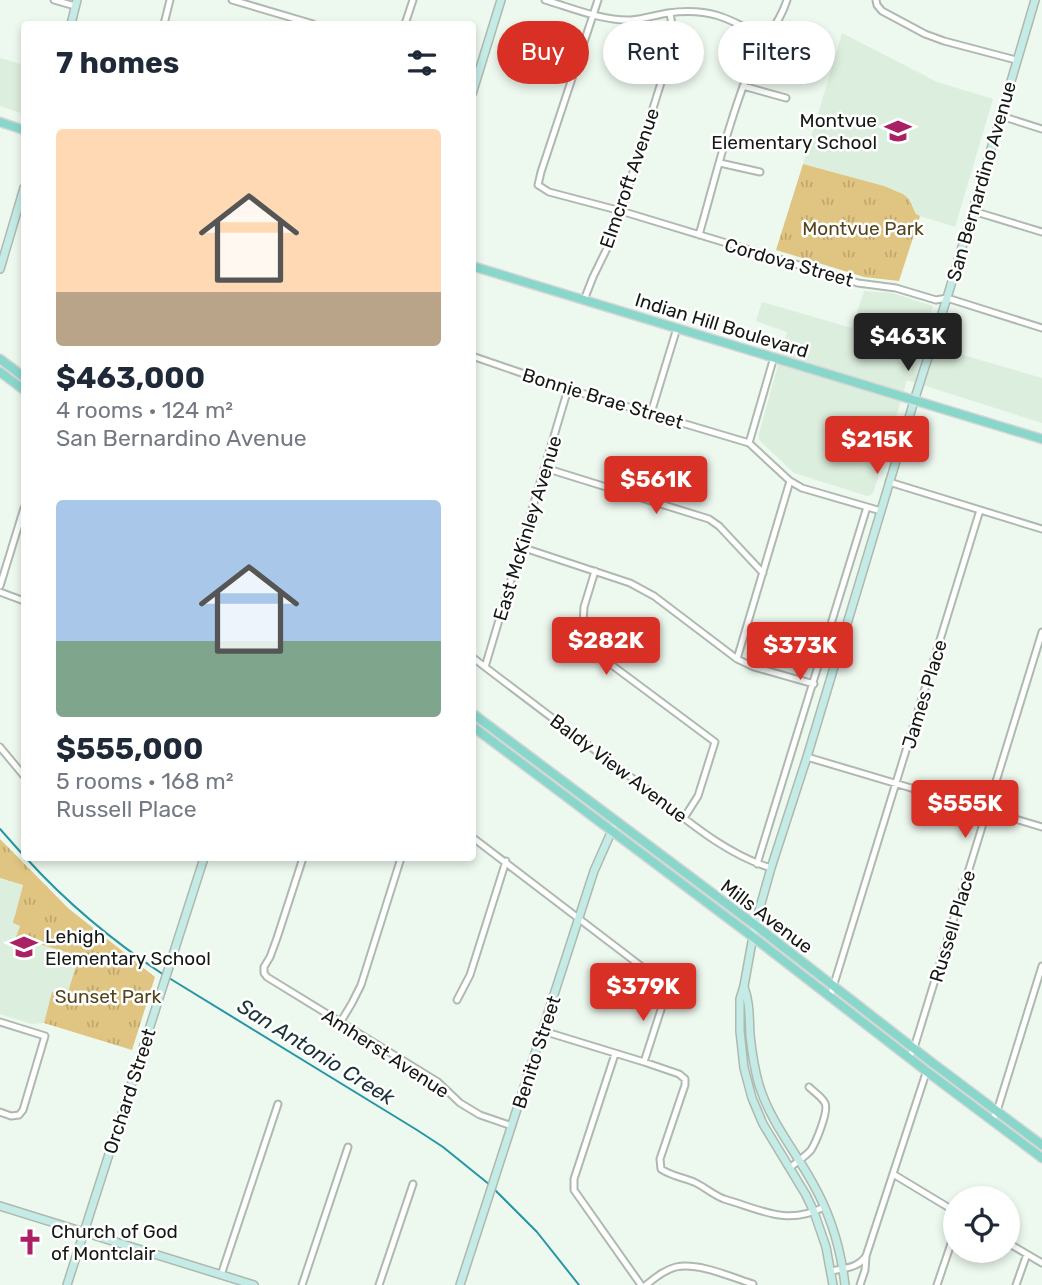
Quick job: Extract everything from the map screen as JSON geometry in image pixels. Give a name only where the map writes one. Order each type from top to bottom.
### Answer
[{"type":"main road","points":[[476,81],[501,0]]},
{"type":"main road","name":"San Bernardino Avenue","points":[[833,1285],[826,1247],[814,1212],[763,1124],[752,1098],[744,1068],[740,999],[752,937],[771,868],[947,298],[1035,0]]},
{"type":"main road","points":[[72,21],[76,3]]},
{"type":"main road","points":[[0,122],[21,129]]},
{"type":"main road","points":[[0,269],[21,198]]},
{"type":"main road","name":"Indian Hill Boulevard","points":[[476,267],[1042,439]]},
{"type":"main road","points":[[0,359],[21,375]]},
{"type":"main road","points":[[0,372],[21,388]]},
{"type":"main road","name":"Mills Avenue","points":[[476,716],[1042,1145]]},
{"type":"main road","name":"Mills Avenue","points":[[476,729],[1042,1158]]},
{"type":"main road","name":"Benito Street","points":[[460,1285],[594,871],[615,821]]},
{"type":"main road","name":"Orchard Street","points":[[67,1285],[203,861]]},
{"type":"main road","points":[[744,986],[749,999],[753,1061],[760,1089],[773,1118],[811,1180],[824,1207],[835,1238],[845,1285]]},
{"type":"main road","points":[[0,1206],[254,1285]]},
{"type":"street","points":[[54,0],[76,3]]},
{"type":"street","points":[[165,21],[170,0]]},
{"type":"street","points":[[232,0],[303,21]]},
{"type":"street","points":[[406,21],[413,0]]},
{"type":"street","points":[[545,0],[594,14],[630,20],[695,11],[715,14],[732,21]]},
{"type":"street","points":[[594,14],[598,0]]},
{"type":"street","points":[[778,21],[787,0]]},
{"type":"street","points":[[876,0],[882,11],[925,34],[1016,60]]},
{"type":"street","name":"Elmcroft Avenue","points":[[584,300],[613,236],[670,54],[673,32],[670,13]]},
{"type":"street","name":"Cordova Street","points":[[594,14],[538,185],[549,192],[621,211],[858,283],[896,288],[936,300],[947,298],[1042,328]]},
{"type":"street","points":[[699,235],[743,86],[786,98]]},
{"type":"street","points":[[1001,116],[1042,129]]},
{"type":"street","points":[[720,163],[760,172]]},
{"type":"street","points":[[973,211],[1042,232]]},
{"type":"street","points":[[651,414],[677,328]]},
{"type":"street","name":"Bonnie Brae Street","points":[[476,357],[568,389],[749,443],[790,481],[802,488],[881,511]]},
{"type":"street","points":[[749,443],[774,357]]},
{"type":"street","name":"East McKinley Avenue","points":[[485,667],[568,389]]},
{"type":"street","points":[[545,468],[709,519],[719,526],[763,573]]},
{"type":"street","points":[[737,659],[790,481]]},
{"type":"street","points":[[890,482],[1042,528]]},
{"type":"street","points":[[757,864],[867,507]]},
{"type":"street","name":"James Place","points":[[830,998],[980,510]]},
{"type":"street","points":[[0,586],[21,518]]},
{"type":"street","points":[[521,547],[631,583],[654,596],[737,659],[754,667],[814,684]]},
{"type":"street","points":[[596,571],[584,607],[583,635],[597,654],[715,742],[698,796],[684,818]]},
{"type":"street","points":[[0,592],[21,600]]},
{"type":"street","name":"Russell Place","points":[[909,1058],[1042,632]]},
{"type":"street","name":"Baldy View Avenue","points":[[476,660],[684,818],[740,856],[771,868]]},
{"type":"street","points":[[0,747],[21,772]]},
{"type":"street","points":[[807,757],[1042,827]]},
{"type":"street","points":[[476,840],[667,986],[644,1062]]},
{"type":"street","name":"Amherst Avenue","points":[[302,861],[277,938],[264,967],[267,977],[438,1082],[460,1103],[480,1115],[512,1126]]},
{"type":"street","points":[[340,1023],[360,985],[400,861]]},
{"type":"street","points":[[457,1000],[470,975],[506,861]]},
{"type":"street","points":[[992,1120],[1042,967]]},
{"type":"street","points":[[0,1022],[45,1036],[23,1110],[19,1115],[11,1116],[0,1112]]},
{"type":"street","points":[[543,1031],[644,1062],[679,1074],[685,1079],[660,1159],[661,1169],[668,1174],[693,1181],[724,1199],[781,1216],[799,1216],[824,1207]]},
{"type":"street","points":[[615,1054],[575,1179],[574,1190],[641,1285]]},
{"type":"street","points":[[860,1285],[866,1256],[930,1061]]},
{"type":"street","points":[[790,1168],[810,1151],[826,1111],[824,1100],[809,1087]]},
{"type":"street","points":[[221,1275],[278,1104]]},
{"type":"street","points":[[302,1285],[348,1147]]},
{"type":"street","points":[[893,1174],[943,1204]]},
{"type":"street","points":[[379,1285],[413,1184]]},
{"type":"street","points":[[1020,1250],[1042,1263]]},
{"type":"street","points":[[1016,1285],[1027,1254]]},
{"type":"street","points":[[832,1271],[856,1266],[866,1256]]},
{"type":"street","points":[[937,1285],[945,1263]]},
{"type":"street","points":[[646,1285],[662,1273],[676,1267],[690,1266],[753,1284]]},
{"type":"shaded area","name":"Montvue Elementary School","points":[[842,33],[937,82],[993,99],[955,227],[917,215],[909,199],[884,186],[803,164],[827,84],[835,84],[835,57]]},
{"type":"shaded area","points":[[0,58],[21,64],[21,113],[0,106]]},
{"type":"shaded area","points":[[864,291],[892,293],[933,306],[922,343],[1042,378],[1042,423],[907,380],[871,495],[794,473],[759,440],[787,332],[756,321],[762,302],[852,328]]},
{"type":"shaded area","name":"Lehigh Elementary School","points":[[0,878],[23,885],[13,923],[20,926],[17,937],[79,956],[67,995],[52,993],[44,1023],[32,1024],[0,1014]]},
{"type":"green space","name":"Montvue Park","points":[[803,164],[884,186],[909,199],[916,214],[920,216],[899,281],[864,277],[776,250]]},
{"type":"green space","name":"Sunset Park","points":[[0,839],[68,908],[155,977],[132,1050],[44,1023],[52,992],[67,995],[79,956],[16,937],[20,926],[13,923],[23,885],[0,878]]},
{"type":"waterway","name":"San Antonio Creek","points":[[0,829],[21,853]]},
{"type":"waterway","name":"San Antonio Creek","points":[[29,861],[91,921],[164,975]]},
{"type":"waterway","name":"San Antonio Creek","points":[[169,978],[417,1130],[490,1185]]},
{"type":"waterway","name":"San Antonio Creek","points":[[494,1189],[537,1232],[579,1285]]},
{"type":"place","name":"Montvue Elementary School","points":[[898,131]]},
{"type":"place","name":"Lehigh Elementary School","points":[[24,947]]},
{"type":"place","name":"Church of God of Montclair","points":[[30,1242]]}]
